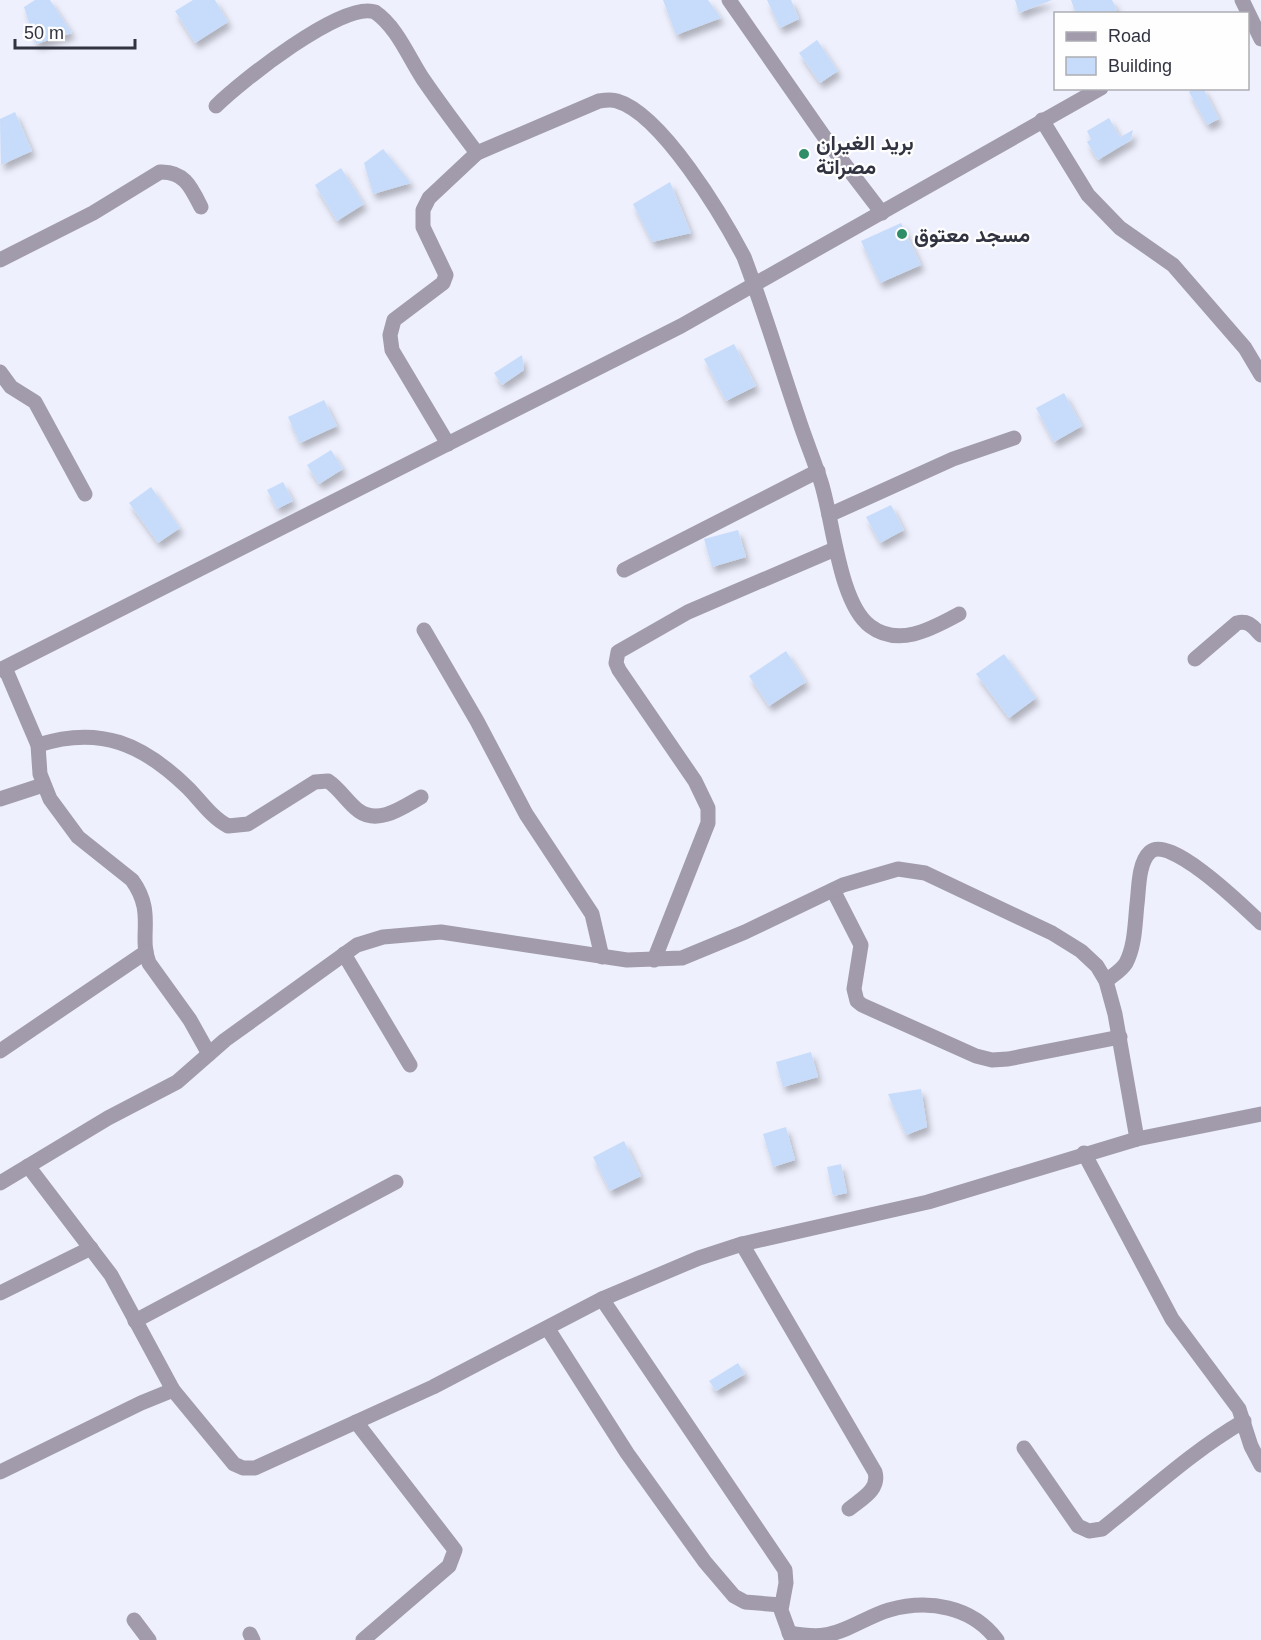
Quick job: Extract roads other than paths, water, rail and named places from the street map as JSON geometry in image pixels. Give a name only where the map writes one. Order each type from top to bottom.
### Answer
[{"type":"street","points":[[729,0],[830,145],[882,213]]},
{"type":"street","points":[[1244,8],[1261,4]]},
{"type":"street","points":[[216,106],[243,78],[272,57],[340,12],[360,7],[375,11],[394,33],[423,80],[477,153]]},
{"type":"street","points":[[1249,17],[1261,39]]},
{"type":"street","points":[[209,1054],[190,1020],[153,970],[146,952],[146,915],[137,887],[78,837],[50,799],[40,774],[38,745],[2,669],[621,357],[754,285],[1097,90]]},
{"type":"street","points":[[448,444],[392,350],[390,335],[394,320],[443,283],[446,275],[423,226],[423,210],[429,198],[477,153],[599,101],[616,100],[632,108],[673,148],[728,226],[754,285],[818,471],[836,549],[859,616],[871,627],[885,633],[912,635],[921,633],[959,614]]},
{"type":"street","points":[[1042,120],[1088,195],[1120,228],[1173,265],[1245,348],[1261,375]]},
{"type":"street","points":[[0,260],[59,231],[160,172],[172,171],[183,176],[201,207]]},
{"type":"street","points":[[0,372],[11,387],[35,402],[85,494]]},
{"type":"street","points":[[830,515],[953,459],[1014,438]]},
{"type":"street","points":[[624,570],[818,471]]},
{"type":"street","points":[[654,960],[708,823],[708,808],[695,781],[619,670],[616,663],[618,652],[688,612],[836,549]]},
{"type":"street","points":[[1195,659],[1237,623],[1244,621],[1261,635]]},
{"type":"street","points":[[424,630],[477,721],[526,814],[592,914],[602,957]]},
{"type":"street","points":[[38,745],[78,737],[121,741],[163,766],[228,826],[248,824],[315,782],[328,781],[339,788],[359,812],[373,816],[387,815],[421,797]]},
{"type":"street","points":[[0,799],[44,784]]},
{"type":"street","points":[[1106,981],[1125,965],[1131,951],[1142,867],[1151,850],[1169,849],[1220,885],[1261,923]]},
{"type":"street","points":[[0,1183],[108,1118],[177,1082],[209,1054],[357,945],[383,937],[441,932],[602,957],[654,960],[682,958],[705,950],[832,890],[885,871],[912,869],[925,873],[1068,942],[1097,966],[1106,981],[1120,1037],[1137,1139]]},
{"type":"street","points":[[832,890],[861,945],[854,989],[857,1001],[862,1005],[976,1056],[992,1060],[1008,1059],[1120,1037]]},
{"type":"street","points":[[0,1051],[146,952]]},
{"type":"street","points":[[344,954],[410,1065]]},
{"type":"street","points":[[28,1166],[111,1275],[173,1390],[234,1464],[243,1468],[255,1468],[356,1422],[548,1329],[602,1299],[669,1269],[742,1244],[928,1202],[1084,1153],[1137,1139],[1261,1114]]},
{"type":"street","points":[[1084,1153],[1172,1319],[1234,1401],[1256,1442],[1261,1465]]},
{"type":"street","points":[[135,1321],[396,1182]]},
{"type":"street","points":[[742,1244],[875,1472],[875,1485],[872,1490],[849,1509]]},
{"type":"street","points":[[0,1293],[92,1248]]},
{"type":"street","points":[[602,1299],[780,1562],[787,1577],[781,1605],[790,1636],[827,1635],[889,1610],[920,1604],[957,1610],[980,1622],[997,1640]]},
{"type":"street","points":[[548,1329],[633,1463],[712,1571],[734,1596],[746,1602],[781,1605]]},
{"type":"street","points":[[0,1472],[141,1403],[173,1390]]},
{"type":"street","points":[[1024,1448],[1078,1526],[1095,1531],[1102,1529],[1143,1497],[1196,1450],[1244,1421]]},
{"type":"street","points":[[356,1422],[454,1550],[449,1566],[363,1640]]},
{"type":"street","points":[[134,1620],[149,1640]]},
{"type":"place","name":"بريد الغيران مصراتة","points":[[804,154]]},
{"type":"place","name":"مسجد معتوق","points":[[902,234]]}]
